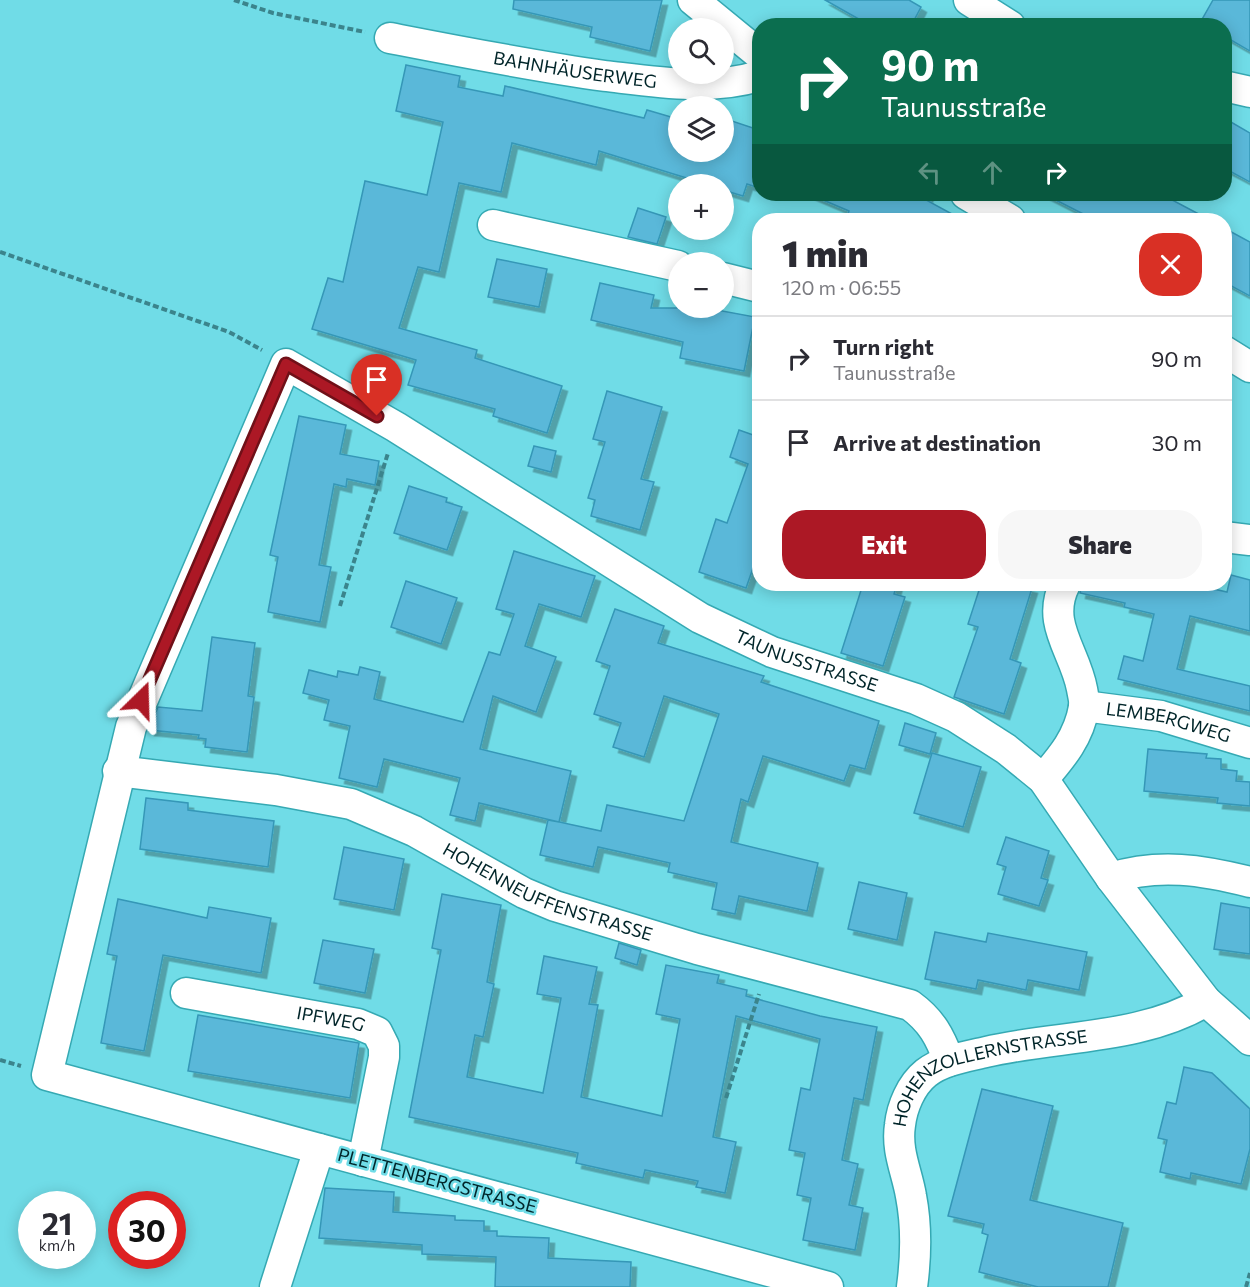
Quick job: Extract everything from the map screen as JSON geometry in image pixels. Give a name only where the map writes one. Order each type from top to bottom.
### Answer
[{"type":"street","points":[[693,0],[752,48]]},
{"type":"street","points":[[969,0],[997,18]]},
{"type":"street","name":"BAHNHÄUSERWEG","points":[[390,38],[534,66],[671,84],[734,82],[752,78]]},
{"type":"street","points":[[1232,88],[1250,92]]},
{"type":"street","points":[[978,201],[998,213]]},
{"type":"street","points":[[493,225],[668,264]]},
{"type":"street","points":[[734,281],[752,285]]},
{"type":"street","points":[[1232,356],[1250,367]]},
{"type":"street","points":[[118,771],[130,727],[164,644],[286,364]]},
{"type":"street","name":"TAUNUSSTRASSE","points":[[286,364],[396,427],[700,618],[772,652],[916,699],[956,717],[1006,749],[1043,779],[1111,878],[1206,1001],[1250,1040]]},
{"type":"street","points":[[1232,538],[1250,540]]},
{"type":"street","points":[[1043,779],[1070,748],[1084,706],[1078,671],[1059,632],[1058,597],[1061,591]]},
{"type":"street","name":"LEMBERGWEG","points":[[1084,706],[1161,716],[1250,743]]},
{"type":"street","name":"HOHENNEUFFENSTRASSE","points":[[118,771],[276,790],[351,804],[414,831],[524,893],[555,906],[767,967],[910,1005],[926,1016],[937,1031],[949,1061]]},
{"type":"street","name":"PLETTENBERGSTRASSE","points":[[118,771],[47,1075],[828,1287]]},
{"type":"street","points":[[1111,878],[1134,871],[1164,868],[1205,870],[1250,882]]},
{"type":"street","name":"IPFWEG","points":[[186,993],[358,1024],[377,1032],[384,1046],[384,1057],[363,1161]]},
{"type":"street","name":"HOHENZOLLERNSTRASSE","points":[[912,1287],[915,1226],[911,1194],[902,1164],[899,1127],[910,1093],[925,1074],[949,1061],[1005,1048],[1148,1026],[1190,1011],[1206,1001]]},
{"type":"street","points":[[275,1287],[319,1149]]},
{"type":"path","points":[[234,0],[273,13],[390,38]]},
{"type":"path","points":[[0,252],[230,332],[286,364]]},
{"type":"path","points":[[340,606],[396,427]]},
{"type":"path","points":[[726,1098],[767,967]]},
{"type":"path","points":[[1246,1287],[1250,1273]]},
{"type":"building","points":[[514,0],[662,0],[650,51],[590,37],[592,27],[513,9]]},
{"type":"building","points":[[825,0],[909,0],[921,7],[915,18],[857,18]]},
{"type":"building","points":[[1213,0],[1250,0],[1250,51],[1232,41],[1232,18],[1203,18]]},
{"type":"building","points":[[406,65],[460,76],[458,87],[503,96],[505,86],[644,118],[647,110],[668,116],[668,162],[734,162],[734,122],[752,128],[752,186],[747,184],[743,196],[734,193],[734,174],[674,174],[599,151],[596,165],[512,143],[501,192],[459,183],[439,272],[418,267],[399,328],[477,350],[475,358],[562,386],[547,433],[493,416],[495,409],[408,385],[416,360],[312,329],[328,278],[343,282],[365,181],[427,195],[443,122],[396,111]]},
{"type":"building","points":[[1232,123],[1250,133],[1250,182],[1232,172]]},
{"type":"building","points":[[825,201],[928,201],[950,213],[848,213],[849,211]]},
{"type":"building","points":[[1058,201],[1174,201],[1197,213],[1081,213]]},
{"type":"building","points":[[638,208],[666,217],[657,244],[628,237]]},
{"type":"building","points":[[1232,232],[1250,242],[1250,296],[1232,286]]},
{"type":"building","points":[[497,259],[547,269],[539,307],[488,297]]},
{"type":"building","points":[[600,283],[654,295],[651,308],[668,308],[668,318],[734,318],[734,313],[752,316],[752,332],[744,371],[680,358],[683,342],[591,320]]},
{"type":"building","points":[[607,391],[662,407],[641,479],[654,482],[640,530],[591,516],[595,500],[588,498],[605,442],[593,439]]},
{"type":"building","points":[[299,416],[346,425],[340,454],[379,461],[375,485],[347,479],[346,487],[334,484],[319,565],[331,567],[320,622],[268,612],[278,557],[270,555]]},
{"type":"building","points":[[739,430],[752,435],[752,571],[746,588],[699,572],[716,519],[727,523],[748,464],[730,457]]},
{"type":"building","points":[[534,446],[556,451],[551,472],[528,466]]},
{"type":"building","points":[[409,486],[447,498],[446,502],[462,507],[447,550],[394,533]]},
{"type":"building","points":[[514,551],[595,576],[581,617],[539,604],[525,646],[556,657],[536,712],[493,696],[480,749],[571,771],[559,822],[479,803],[475,821],[450,815],[460,778],[384,759],[377,787],[339,778],[350,726],[324,720],[329,700],[303,693],[309,670],[337,677],[338,671],[358,675],[360,667],[380,672],[374,699],[463,722],[489,652],[500,655],[514,614],[496,609]]},
{"type":"building","points":[[1232,575],[1250,580],[1250,631],[1190,616],[1177,669],[1250,686],[1250,711],[1118,679],[1124,656],[1143,661],[1154,614],[1124,607],[1125,603],[1080,593],[1080,591],[1232,591]]},
{"type":"building","points":[[406,581],[457,598],[441,644],[391,627]]},
{"type":"building","points":[[861,591],[895,591],[894,594],[905,597],[883,666],[841,653]]},
{"type":"building","points":[[979,591],[1031,591],[1010,659],[1021,663],[1004,714],[954,697],[978,627],[968,624]]},
{"type":"building","points":[[615,609],[664,626],[658,643],[764,676],[761,682],[879,721],[865,769],[850,765],[844,781],[763,756],[748,802],[741,799],[731,842],[818,863],[807,911],[739,896],[735,914],[712,909],[717,883],[668,872],[670,863],[598,847],[593,867],[540,855],[548,820],[601,831],[607,805],[684,821],[719,714],[664,696],[644,757],[613,747],[621,723],[594,714],[610,666],[596,661]]},
{"type":"building","points":[[212,637],[255,643],[248,696],[254,697],[247,752],[205,747],[206,739],[198,738],[199,735],[149,730],[158,707],[202,711]]},
{"type":"building","points":[[905,723],[936,733],[930,754],[899,745]]},
{"type":"building","points":[[1148,749],[1207,754],[1206,758],[1221,759],[1221,769],[1237,771],[1236,781],[1250,782],[1250,806],[1217,803],[1218,798],[1144,791]]},
{"type":"building","points":[[932,753],[981,767],[963,827],[914,813]]},
{"type":"building","points":[[146,798],[188,803],[188,810],[274,821],[268,867],[140,849]]},
{"type":"building","points":[[1006,837],[1049,851],[1041,878],[1048,880],[1039,906],[998,894],[1006,867],[997,864]]},
{"type":"building","points":[[344,847],[404,859],[394,910],[334,899]]},
{"type":"building","points":[[859,882],[907,893],[897,940],[848,929]]},
{"type":"building","points":[[442,894],[501,905],[487,982],[494,984],[483,1037],[475,1035],[467,1077],[543,1093],[561,998],[537,994],[544,956],[597,967],[589,1004],[598,1005],[581,1097],[662,1116],[680,1019],[656,1014],[666,965],[719,975],[717,983],[747,990],[746,996],[820,1016],[877,1027],[863,1100],[854,1098],[842,1160],[858,1164],[849,1205],[863,1208],[855,1250],[803,1240],[811,1198],[797,1195],[805,1153],[789,1150],[801,1088],[810,1090],[820,1039],[736,1016],[713,1137],[736,1142],[725,1193],[696,1187],[698,1181],[645,1170],[643,1178],[576,1163],[578,1153],[409,1117],[441,950],[432,948]]},
{"type":"building","points":[[118,899],[207,918],[209,907],[271,918],[261,973],[163,955],[144,1051],[101,1043],[117,956],[107,954]]},
{"type":"building","points":[[1221,903],[1250,908],[1250,954],[1214,949]]},
{"type":"building","points":[[935,932],[986,942],[988,933],[1087,952],[1079,990],[1028,980],[1026,990],[978,980],[976,989],[925,979]]},
{"type":"building","points":[[323,940],[374,949],[365,993],[314,983]]},
{"type":"building","points":[[619,943],[641,950],[637,965],[615,958]]},
{"type":"building","points":[[198,1015],[359,1043],[350,1098],[188,1071]]},
{"type":"building","points":[[1184,1067],[1212,1073],[1250,1109],[1250,1149],[1241,1184],[1191,1173],[1190,1179],[1160,1172],[1167,1140],[1158,1138],[1167,1102],[1176,1104]]},
{"type":"building","points":[[982,1089],[1053,1106],[1030,1200],[1123,1223],[1108,1287],[1038,1287],[979,1272],[988,1235],[982,1233],[984,1224],[948,1216]]},
{"type":"building","points":[[325,1188],[394,1192],[393,1212],[455,1216],[455,1220],[484,1221],[484,1231],[497,1231],[497,1236],[549,1238],[548,1258],[631,1262],[630,1287],[495,1287],[496,1257],[422,1254],[422,1245],[319,1238]]},
{"type":"route","points":[[141,700],[286,364],[377,416]]}]
